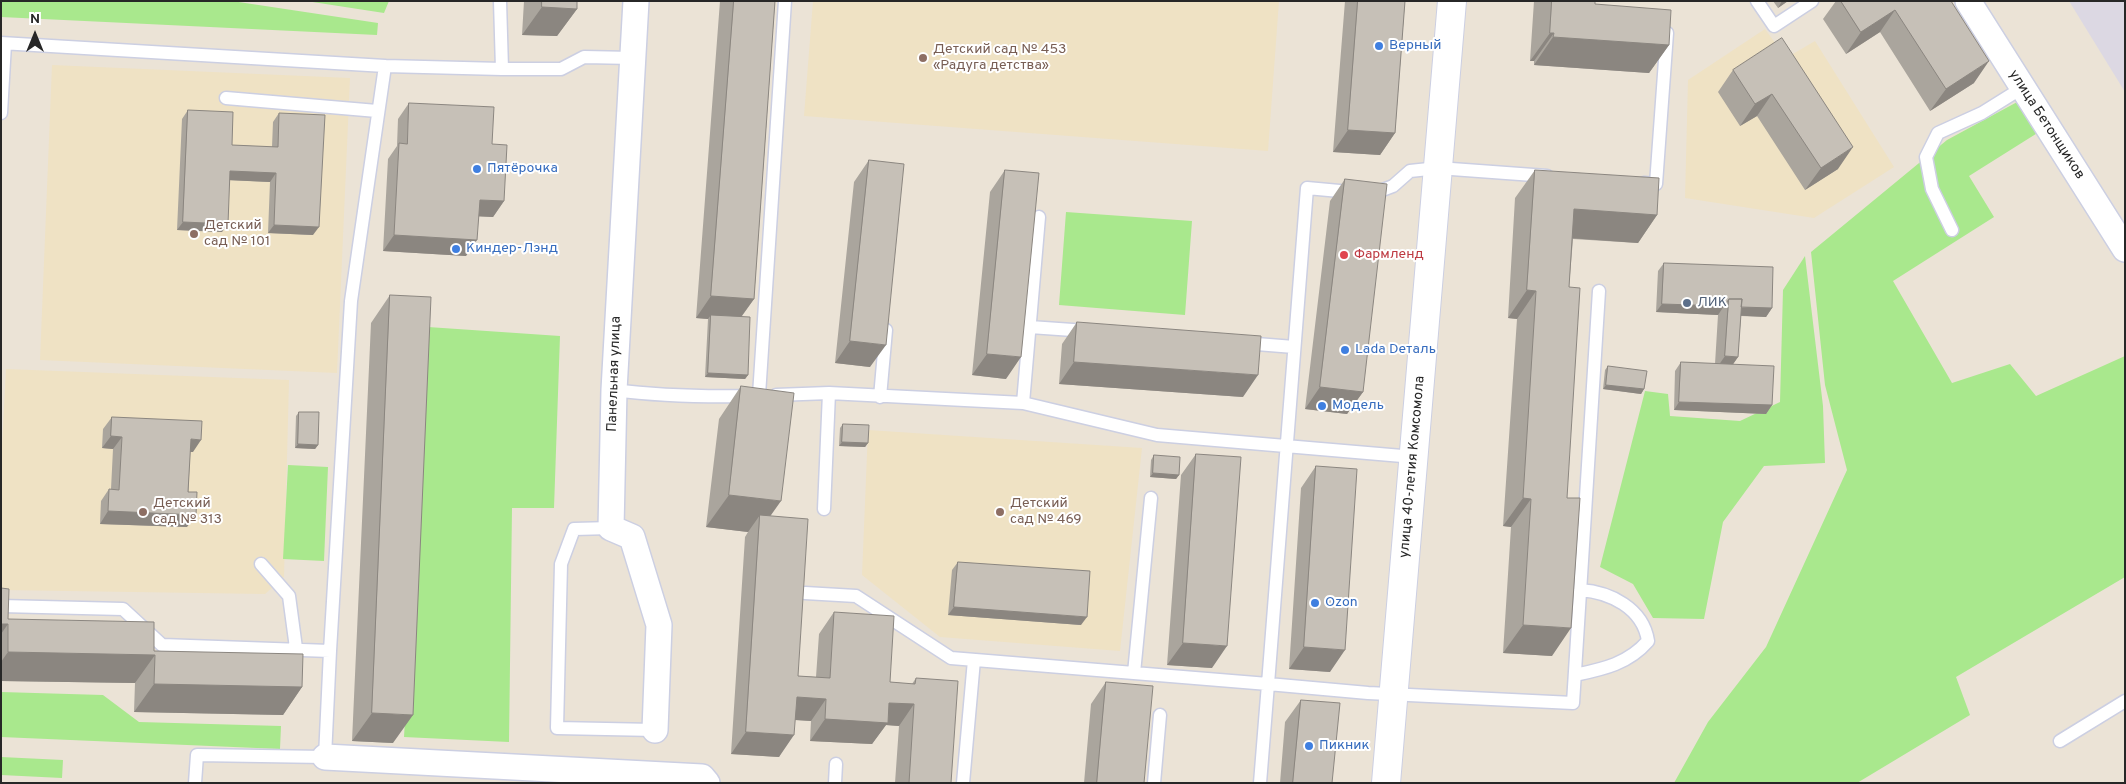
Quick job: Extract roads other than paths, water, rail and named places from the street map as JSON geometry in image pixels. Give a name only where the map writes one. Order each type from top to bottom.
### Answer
[{"type":"main road","name":"улица 40-летия Комсомола","points":[[1386,783],[1452,1]]},
{"type":"street","name":"Панельная улица","points":[[611,528],[614,390],[636,1]]},
{"type":"street","name":"улица Бетонщиков","points":[[1968,1],[2125,249]]},
{"type":"street","points":[[611,528],[632,537],[660,624],[655,730]]},
{"type":"street","points":[[325,757],[702,777],[707,783]]},
{"type":"lane","points":[[500,1],[502,70]]},
{"type":"lane","points":[[759,395],[785,1]]},
{"type":"lane","points":[[1758,1],[1774,26],[1812,1]]},
{"type":"lane","points":[[1627,182],[1656,184],[1667,30],[1657,29]]},
{"type":"lane","points":[[1,113],[3,43],[385,66],[502,70],[561,70],[584,57],[633,58]]},
{"type":"lane","points":[[195,783],[197,755],[325,757],[351,301],[385,66]]},
{"type":"lane","points":[[1952,230],[1932,189],[1926,157],[1938,133],[1982,113],[2022,88]]},
{"type":"lane","points":[[226,98],[377,111]]},
{"type":"lane","points":[[1260,783],[1285,446],[1307,188],[1372,194],[1393,186],[1410,171],[1438,168],[1559,177]]},
{"type":"lane","points":[[1023,403],[1039,217]]},
{"type":"lane","points":[[805,593],[856,596],[951,658],[1394,694],[1573,703],[1599,291]]},
{"type":"lane","points":[[880,397],[887,319]]},
{"type":"lane","points":[[1030,327],[1098,332]]},
{"type":"lane","points":[[1235,342],[1294,346]]},
{"type":"lane","points":[[614,390],[699,398],[829,393],[1023,403],[1157,435],[1414,457]]},
{"type":"lane","points":[[824,509],[829,393]]},
{"type":"lane","points":[[1134,673],[1151,498]]},
{"type":"lane","points":[[611,528],[574,529],[561,564],[557,728],[655,730]]},
{"type":"lane","points":[[261,564],[288,596],[296,648]]},
{"type":"lane","points":[[1575,675],[1619,664],[1638,652],[1648,641],[1646,629],[1641,622],[1617,599],[1595,591],[1580,590]]},
{"type":"lane","points":[[1,606],[123,609],[162,645],[296,648],[330,651]]},
{"type":"lane","points":[[963,783],[974,660]]},
{"type":"lane","points":[[2060,741],[2125,701]]},
{"type":"lane","points":[[1154,783],[1160,715]]},
{"type":"lane","points":[[835,783],[836,764]]},
{"type":"place","name":"Верный","points":[[1379,46]]},
{"type":"place","name":"Детский сад № 453 «Радуга детства»","points":[[923,58]]},
{"type":"place","name":"Пятёрочка","points":[[477,169]]},
{"type":"place","name":"Детский сад № 101","points":[[194,234]]},
{"type":"place","name":"Киндер-Лэнд","points":[[456,249]]},
{"type":"place","name":"Фармленд","points":[[1344,255]]},
{"type":"place","name":"ЛИК","points":[[1687,303]]},
{"type":"place","name":"Lada Dеталь","points":[[1345,350]]},
{"type":"place","name":"Модель","points":[[1322,406]]},
{"type":"place","name":"Детский сад № 313","points":[[143,512]]},
{"type":"place","name":"Детский сад № 469","points":[[1000,512]]},
{"type":"place","name":"Ozon","points":[[1315,603]]},
{"type":"place","name":"Пикник","points":[[1309,746]]}]
